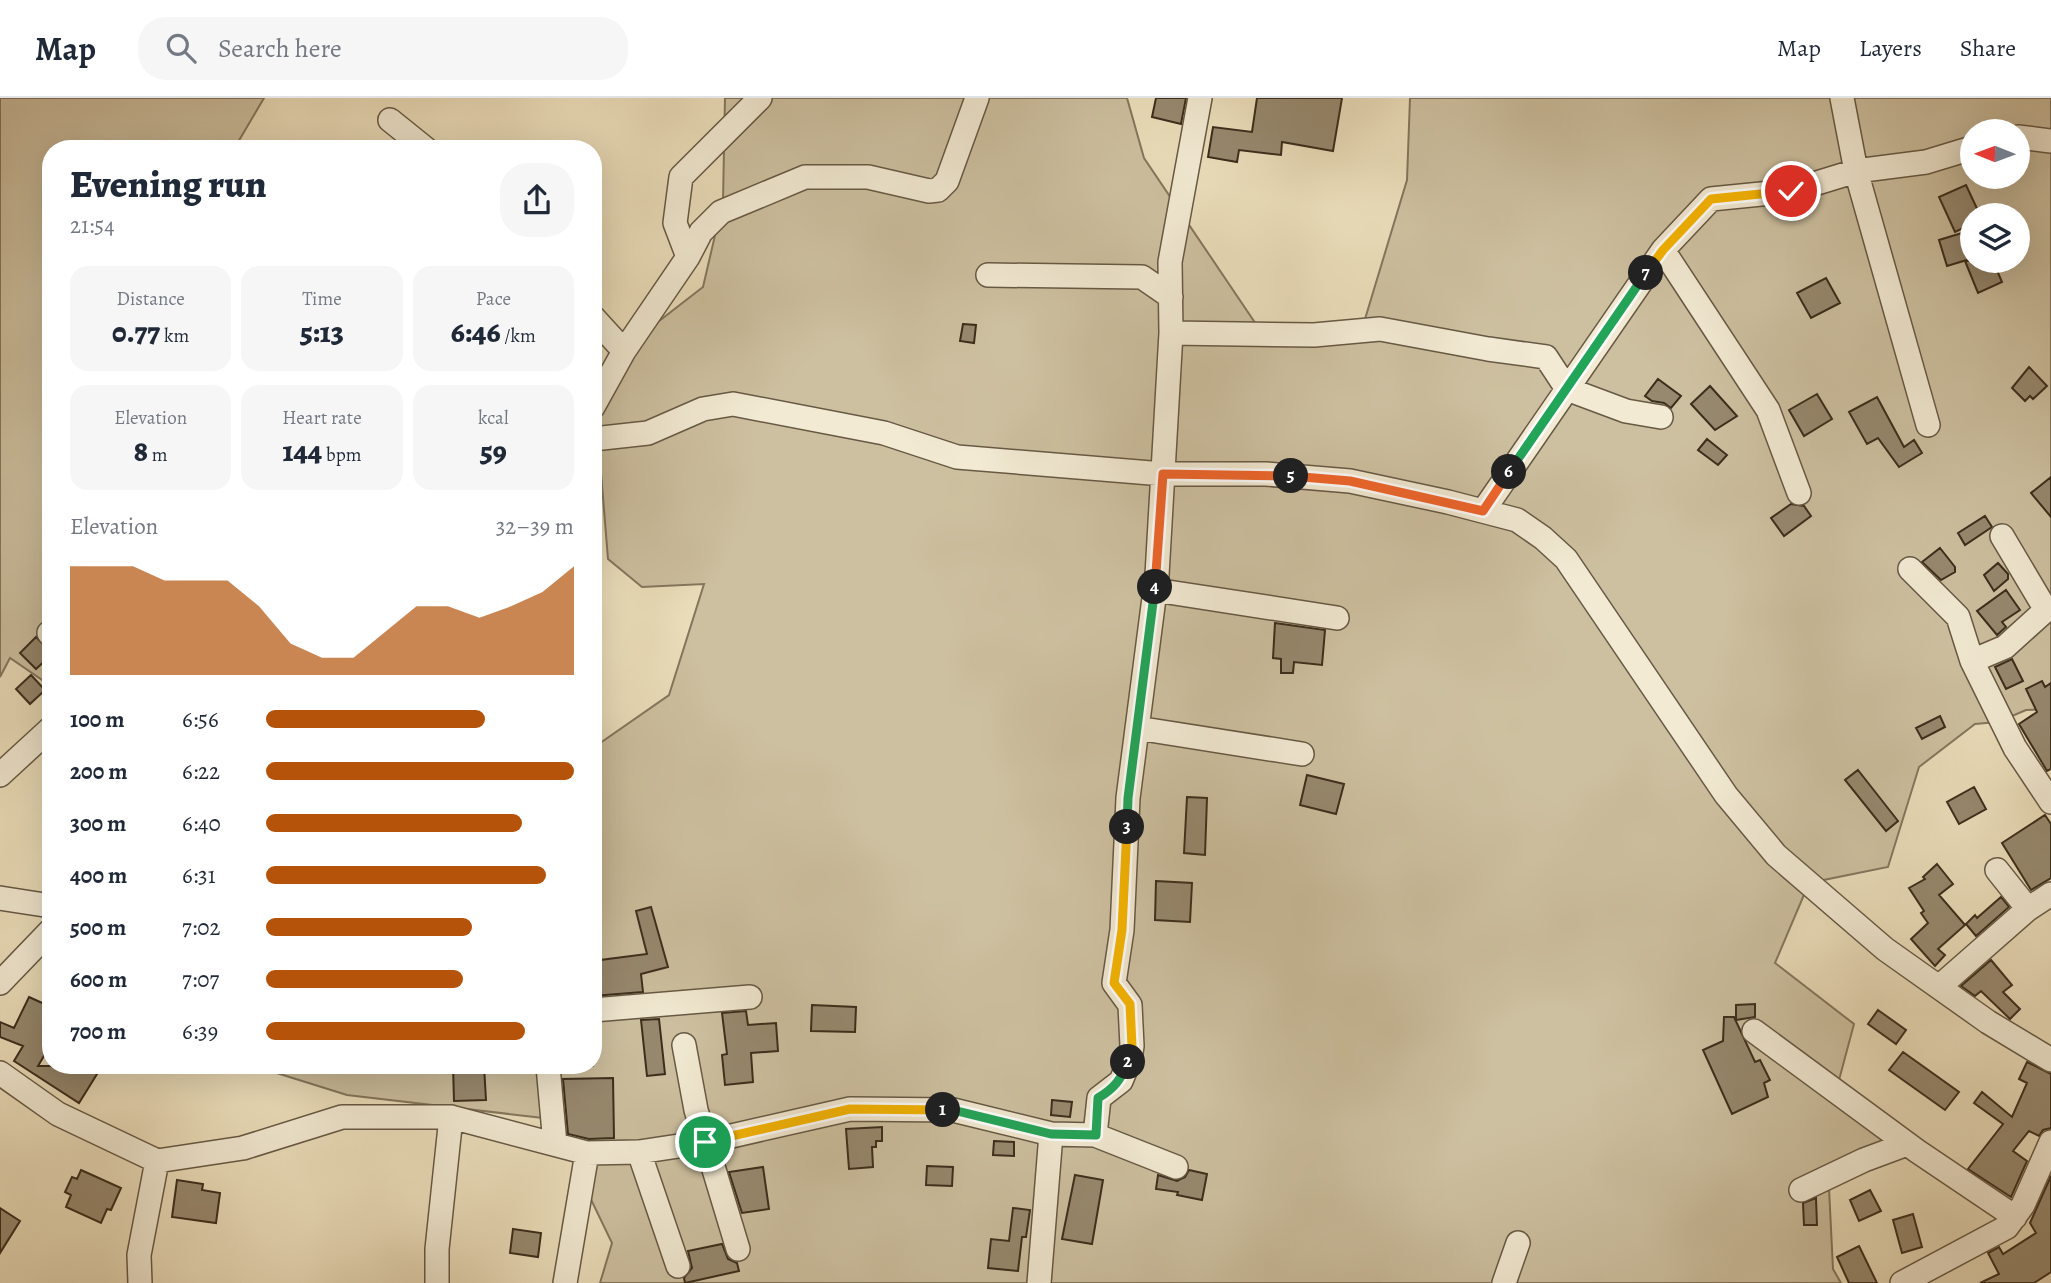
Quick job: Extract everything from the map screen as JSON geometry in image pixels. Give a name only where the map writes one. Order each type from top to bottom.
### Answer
[{"type":"street","points":[[688,257],[675,223],[681,177],[760,98]]},
{"type":"street","points":[[602,391],[624,351],[688,257],[701,232],[720,212],[805,177],[868,177],[929,191],[938,190],[947,181],[976,98]]},
{"type":"street","points":[[1096,1135],[1098,1098],[1121,1081],[1132,1046],[1130,1004],[1114,983],[1122,930],[1128,798],[1155,590],[1171,333],[1170,262],[1200,98]]},
{"type":"street","points":[[1842,98],[1856,172],[1928,425]]},
{"type":"street","points":[[390,120],[415,140]]},
{"type":"street","points":[[2030,138],[2051,141]]},
{"type":"street","points":[[1483,511],[1663,250],[1711,199],[1791,191],[1856,172],[1926,162],[1960,152]]},
{"type":"street","points":[[1663,250],[1768,410],[1799,493]]},
{"type":"street","points":[[988,275],[1142,277],[1171,297]]},
{"type":"street","points":[[602,327],[624,351]]},
{"type":"street","points":[[1171,333],[1314,335],[1380,328],[1488,349],[1546,357],[1567,389],[1626,411],[1661,417]]},
{"type":"street","points":[[602,438],[648,433],[703,409],[733,404],[884,433],[957,457],[1163,474],[1266,474],[1350,481],[1517,520],[1543,538],[1566,559],[1726,795],[1776,855],[1885,949],[1988,1022],[2051,1060]]},
{"type":"street","points":[[1972,661],[2005,647],[2046,610],[2002,536]]},
{"type":"street","points":[[1910,569],[1958,617],[1972,661],[2015,748],[2051,802]]},
{"type":"street","points":[[1155,590],[1337,618]]},
{"type":"street","points":[[1137,728],[1302,754]]},
{"type":"street","points":[[0,775],[42,736]]},
{"type":"street","points":[[1997,870],[2028,909]]},
{"type":"street","points":[[1939,987],[2028,909],[2051,894]]},
{"type":"street","points":[[0,898],[42,905]]},
{"type":"street","points":[[0,983],[42,939]]},
{"type":"street","points":[[602,1009],[750,997]]},
{"type":"street","points":[[1754,1031],[1907,1144],[2015,1217]]},
{"type":"street","points":[[684,1045],[705,1142],[738,1249]]},
{"type":"street","points":[[0,1073],[58,1114],[157,1161],[243,1148],[342,1118],[451,1117],[587,1153],[639,1153],[705,1142],[850,1109],[953,1110],[1051,1134],[1096,1135],[1176,1167]]},
{"type":"street","points":[[549,1074],[555,1144]]},
{"type":"street","points":[[437,1283],[437,1249],[451,1117]]},
{"type":"street","points":[[1039,1283],[1051,1134]]},
{"type":"street","points":[[1902,1283],[2007,1227],[2015,1217],[2051,1142]]},
{"type":"street","points":[[1801,1191],[1864,1160],[1907,1144]]},
{"type":"street","points":[[565,1283],[587,1153]]},
{"type":"street","points":[[639,1153],[678,1266]]},
{"type":"street","points":[[140,1283],[139,1255],[157,1161]]},
{"type":"street","points":[[1504,1283],[1518,1243]]},
{"type":"shaded area","points":[[0,98],[264,98],[239,140],[42,140],[42,680],[10,658],[0,677]]},
{"type":"shaded area","points":[[725,98],[1127,98],[1144,158],[1262,333],[1362,329],[1407,180],[1410,98],[2051,98],[2051,709],[2026,710],[1998,722],[1975,724],[1919,767],[1888,867],[1809,883],[1775,963],[1854,1024],[1835,1095],[1900,1138],[1828,1168],[1833,1269],[1841,1283],[600,1283],[612,1243],[572,1160],[543,1118],[347,1095],[280,1074],[602,1074],[602,742],[669,695],[704,584],[642,587],[608,559],[602,485],[602,386],[654,325],[703,287],[723,201]]},
{"type":"building","points":[[1156,98],[1186,98],[1181,124],[1152,117]]},
{"type":"building","points":[[1257,98],[1342,98],[1333,151],[1282,142],[1281,155],[1239,150],[1237,162],[1208,157],[1213,127],[1252,132]]},
{"type":"building","points":[[1960,188],[1968,189],[1974,203],[1960,203],[1960,230],[1955,232],[1939,197]]},
{"type":"building","points":[[1960,234],[1960,262],[1947,266],[1939,240]]},
{"type":"building","points":[[1970,273],[1998,273],[2002,282],[1978,293]]},
{"type":"building","points":[[1826,278],[1840,303],[1811,318],[1797,293]]},
{"type":"building","points":[[963,324],[976,325],[974,343],[960,341]]},
{"type":"building","points":[[2029,367],[2047,386],[2033,399],[2030,396],[2025,401],[2012,388]]},
{"type":"building","points":[[1658,379],[1681,396],[1671,408],[1645,396]]},
{"type":"building","points":[[1710,386],[1737,416],[1715,430],[1691,404]]},
{"type":"building","points":[[1817,394],[1832,419],[1804,436],[1789,410]]},
{"type":"building","points":[[1877,397],[1904,447],[1914,440],[1922,453],[1899,467],[1878,438],[1867,444],[1849,412]]},
{"type":"building","points":[[1707,439],[1727,455],[1718,465],[1698,450]]},
{"type":"building","points":[[2051,477],[2051,517],[2031,493]]},
{"type":"building","points":[[1791,504],[1804,506],[1811,516],[1784,536],[1771,518]]},
{"type":"building","points":[[1985,516],[1992,527],[1965,545],[1958,533]]},
{"type":"building","points":[[1940,548],[1955,567],[1955,572],[1941,580],[1922,562]]},
{"type":"building","points":[[1998,563],[2008,574],[2008,579],[1994,591],[1984,575]]},
{"type":"building","points":[[2006,590],[2020,610],[2002,622],[2006,627],[1997,635],[1977,611]]},
{"type":"building","points":[[1275,623],[1325,630],[1322,665],[1294,662],[1293,673],[1281,673],[1281,659],[1273,658]]},
{"type":"building","points":[[36,637],[42,643],[42,663],[36,669],[20,653]]},
{"type":"building","points":[[2012,659],[2023,681],[2006,689],[1995,667]]},
{"type":"building","points":[[31,675],[42,687],[42,693],[30,704],[16,689]]},
{"type":"building","points":[[2042,681],[2045,687],[2051,683],[2051,769],[2047,771],[2019,724],[2037,712],[2026,689]]},
{"type":"building","points":[[1940,716],[1945,727],[1922,739],[1916,728]]},
{"type":"building","points":[[1858,770],[1898,821],[1886,831],[1845,780]]},
{"type":"building","points":[[1307,775],[1344,784],[1336,814],[1300,805]]},
{"type":"building","points":[[1974,787],[1986,809],[1959,824],[1947,802]]},
{"type":"building","points":[[1187,797],[1207,798],[1205,855],[1184,853]]},
{"type":"building","points":[[2045,815],[2051,824],[2051,878],[2031,890],[2002,843]]},
{"type":"building","points":[[1937,864],[1953,884],[1939,895],[1965,925],[1938,949],[1945,955],[1935,966],[1911,939],[1928,923],[1921,913],[1924,911],[1909,888],[1925,879],[1923,877]]},
{"type":"building","points":[[1156,881],[1192,883],[1190,922],[1155,920]]},
{"type":"building","points":[[2001,897],[2009,907],[1976,936],[1966,924]]},
{"type":"building","points":[[651,907],[668,967],[641,974],[643,992],[602,995],[602,960],[647,954],[636,911]]},
{"type":"building","points":[[1991,960],[2012,985],[2003,992],[2020,1009],[2010,1019],[1981,991],[1975,996],[1961,986]]},
{"type":"building","points":[[29,997],[42,1003],[42,1059],[38,1066],[42,1066],[42,1074],[97,1074],[79,1103],[14,1061],[23,1046],[0,1037],[0,1022],[14,1028]]},
{"type":"building","points":[[1755,1004],[1755,1017],[1736,1020],[1736,1005]]},
{"type":"building","points":[[812,1005],[856,1007],[855,1032],[811,1031]]},
{"type":"building","points":[[1878,1010],[1906,1030],[1896,1044],[1868,1024]]},
{"type":"building","points":[[746,1011],[748,1025],[776,1023],[778,1051],[751,1053],[753,1082],[725,1085],[722,1055],[727,1054],[722,1013]]},
{"type":"building","points":[[1724,1017],[1734,1017],[1755,1062],[1760,1060],[1770,1080],[1764,1083],[1768,1097],[1732,1114],[1703,1050],[1723,1041]]},
{"type":"building","points":[[659,1019],[665,1074],[647,1076],[641,1020]]},
{"type":"building","points":[[1903,1052],[1959,1092],[1945,1110],[1889,1070]]},
{"type":"building","points":[[2027,1062],[2051,1074],[2051,1128],[2043,1130],[2039,1136],[2029,1131],[2013,1151],[2027,1161],[2011,1197],[1968,1169],[2003,1124],[1974,1103],[1982,1092],[2012,1117],[2027,1083],[2019,1079]]},
{"type":"building","points":[[453,1074],[484,1074],[486,1100],[454,1101]]},
{"type":"building","points":[[613,1078],[614,1138],[589,1139],[568,1134],[563,1079]]},
{"type":"building","points":[[1052,1100],[1072,1102],[1070,1117],[1051,1115]]},
{"type":"building","points":[[882,1127],[882,1141],[876,1141],[876,1147],[872,1147],[873,1167],[849,1169],[846,1129]]},
{"type":"building","points":[[994,1141],[1014,1142],[1014,1156],[993,1155]]},
{"type":"building","points":[[927,1166],[953,1167],[952,1186],[926,1185]]},
{"type":"building","points":[[763,1167],[769,1209],[742,1213],[729,1172]]},
{"type":"building","points":[[81,1170],[121,1188],[111,1210],[107,1209],[101,1223],[66,1207],[71,1195],[65,1192],[72,1177],[77,1179]]},
{"type":"building","points":[[1189,1170],[1207,1174],[1202,1200],[1177,1195],[1178,1192],[1156,1189],[1158,1175],[1177,1181],[1185,1177]]},
{"type":"building","points":[[1075,1175],[1103,1180],[1092,1244],[1062,1239]]},
{"type":"building","points":[[2051,1176],[2051,1272],[2034,1283],[1980,1283],[1999,1274],[1988,1253],[1999,1247],[2003,1254],[2036,1233],[2030,1223]]},
{"type":"building","points":[[177,1180],[203,1184],[202,1190],[220,1193],[216,1223],[172,1217]]},
{"type":"building","points":[[1870,1190],[1881,1211],[1859,1221],[1850,1200]]},
{"type":"building","points":[[1816,1198],[1817,1225],[1804,1225],[1803,1203]]},
{"type":"building","points":[[0,1208],[20,1221],[0,1253]]},
{"type":"building","points":[[1013,1208],[1030,1210],[1026,1237],[1022,1237],[1018,1271],[988,1268],[991,1239],[1009,1241]]},
{"type":"building","points":[[1913,1214],[1922,1247],[1902,1253],[1893,1220]]},
{"type":"building","points":[[513,1229],[541,1233],[538,1257],[510,1253]]},
{"type":"building","points":[[722,1244],[728,1259],[737,1263],[739,1271],[685,1283],[684,1278],[692,1268],[688,1251]]},
{"type":"building","points":[[1859,1246],[1877,1283],[1849,1283],[1837,1257]]},
{"type":"route","points":[[705,1142],[850,1109],[953,1110],[1051,1134],[1096,1135],[1098,1098],[1121,1081],[1132,1046],[1130,1004],[1114,983],[1122,930],[1128,798],[1157,575],[1163,474],[1266,474],[1350,481],[1483,511],[1663,250],[1711,199],[1791,191]]}]
